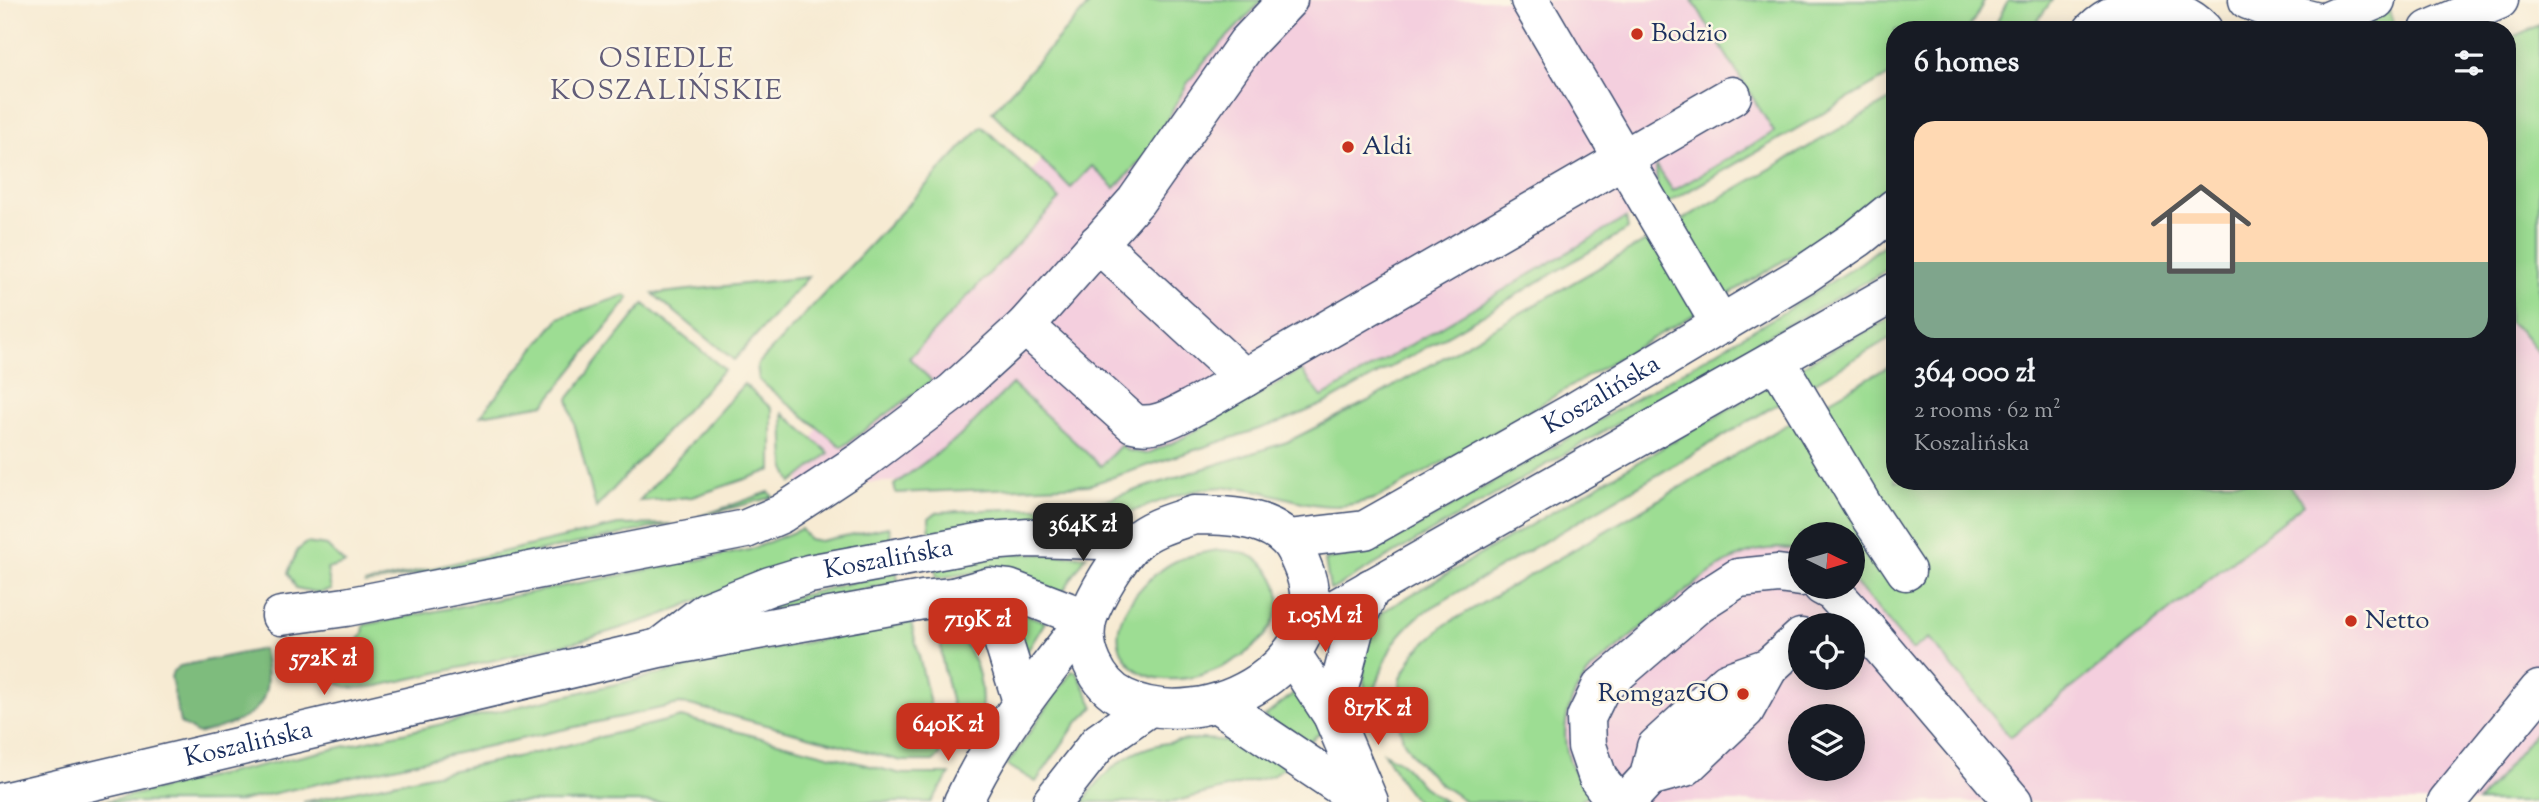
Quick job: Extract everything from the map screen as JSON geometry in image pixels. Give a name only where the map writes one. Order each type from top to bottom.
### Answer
[{"type":"main road","points":[[281,617],[360,605],[746,529],[781,514],[863,460],[954,391],[1025,326],[1136,201],[1247,43],[1288,0]]},
{"type":"main road","points":[[1530,0],[1721,325]]},
{"type":"main road","points":[[2095,21],[2101,0]]},
{"type":"main road","points":[[2102,21],[2113,10],[2126,4],[2154,0],[2169,3],[2188,13]]},
{"type":"main road","points":[[2248,0],[2302,21]]},
{"type":"main road","points":[[2327,21],[2376,0]]},
{"type":"main road","points":[[2450,21],[2498,0]]},
{"type":"main road","points":[[1025,326],[1133,423],[1143,426],[1156,424],[1244,378],[1732,96]]},
{"type":"main road","name":"Koszalińska","points":[[1288,539],[1365,530],[1721,325],[1805,274],[1886,215]]},
{"type":"main road","points":[[1098,243],[1244,378]]},
{"type":"main road","name":"Koszalińska","points":[[1298,639],[1371,588],[1886,297]]},
{"type":"main road","points":[[1776,360],[1859,522]]},
{"type":"main road","points":[[963,802],[977,772],[1022,701],[1087,619],[1105,584],[1136,541],[1161,526],[1194,515],[1230,515],[1267,526],[1288,539],[1309,584],[1310,601],[1298,639],[1268,676],[1244,693],[1218,704],[1181,709],[1149,707],[1117,695],[1097,673],[1090,657],[1086,638],[1087,619]]},
{"type":"main road","points":[[1866,530],[1906,571]]},
{"type":"main road","name":"Koszalińska","points":[[659,648],[708,611],[770,586],[809,574],[989,541],[1029,538],[1136,541]]},
{"type":"main road","points":[[1616,802],[1598,778],[1587,746],[1586,718],[1601,687],[1699,603],[1738,578],[1788,575]]},
{"type":"main road","name":"Koszalińska","points":[[3,802],[659,648],[923,600],[953,597],[989,587],[1009,589],[1087,619]]},
{"type":"main road","points":[[1332,715],[1357,619],[1371,588]]},
{"type":"main road","points":[[953,597],[983,611],[1001,634],[1022,701]]},
{"type":"main road","points":[[1839,599],[1852,613]]},
{"type":"main road","points":[[1865,628],[2014,802]]},
{"type":"main road","points":[[1298,639],[1367,802]]},
{"type":"main road","points":[[1638,790],[1685,767],[1745,710],[1769,667],[1788,650]]},
{"type":"main road","points":[[2447,802],[2539,690]]},
{"type":"main road","points":[[1218,704],[1367,802]]},
{"type":"main road","points":[[1052,802],[1099,742],[1149,707]]},
{"type":"shaded area","points":[[1193,0],[1920,0],[1902,21],[1886,21],[1886,68],[1321,397],[1088,475],[798,485],[832,383]]},
{"type":"shaded area","points":[[2539,25],[2539,802],[1467,802],[1440,784],[1416,760],[1403,740],[1397,714],[1401,678],[1415,652],[1445,625],[1886,368],[1886,490],[2516,490],[2516,35]]},
{"type":"green space","points":[[1093,0],[1263,0],[1207,58],[1187,84],[1150,151],[1115,188],[1092,166],[1071,188],[992,112]]},
{"type":"green space","points":[[1692,0],[1985,0],[1973,21],[1886,21],[1886,77],[1664,205],[1657,189],[1656,165],[1673,191],[1774,132]]},
{"type":"green space","points":[[2008,0],[2052,0],[2037,21],[1998,21]]},
{"type":"green space","points":[[2388,9],[2393,21],[2366,21]]},
{"type":"green space","points":[[2539,25],[2539,353],[2516,328],[2516,35]]},
{"type":"green space","points":[[1886,102],[1886,187],[1862,206],[1757,278],[1466,449],[1377,498],[1346,505],[1321,505],[1252,490],[1224,487],[1176,496],[1101,522],[930,538],[929,518],[937,512],[1076,506],[1105,500],[1287,442],[1368,401]]},
{"type":"green space","points":[[982,126],[1060,199],[909,358],[932,381],[842,447],[759,380],[757,365]]},
{"type":"green space","points":[[1626,218],[1628,229],[1452,333],[1328,402],[1286,420],[1089,485],[896,493],[894,485],[959,437],[1012,384],[1101,466],[1121,445],[1126,450],[1146,454],[1177,441],[1301,370],[1322,397]]},
{"type":"green space","points":[[1886,243],[1886,271],[1776,331],[1330,589],[1325,560],[1359,555],[1386,545],[1784,312],[1862,262]]},
{"type":"green space","points":[[808,277],[734,360],[653,294]]},
{"type":"green space","points":[[625,295],[629,298],[545,404],[481,415],[559,318]]},
{"type":"green space","points":[[644,304],[724,369],[596,508],[568,399]]},
{"type":"green space","points":[[1886,321],[1886,340],[1421,614],[1394,643],[1367,707],[1364,658],[1370,634],[1382,612],[1812,360]]},
{"type":"green space","points":[[1886,368],[1886,490],[2292,490],[2304,504],[2010,737],[1929,638],[1912,650],[1866,595],[1866,522],[1788,522],[1788,549],[1761,550],[1743,555],[1710,573],[1593,668],[1584,679],[1571,704],[1565,730],[1569,758],[1590,794],[1579,802],[1467,802],[1440,784],[1416,760],[1403,740],[1397,714],[1401,678],[1415,652],[1445,625]]},
{"type":"green space","points":[[744,384],[772,409],[772,470],[692,497],[639,501]]},
{"type":"green space","points":[[783,413],[829,453],[792,483],[785,468]]},
{"type":"green space","points":[[769,492],[773,497],[698,517]]},
{"type":"green space","points":[[671,524],[483,563],[364,584],[618,525]]},
{"type":"green space","points":[[889,527],[893,545],[752,578],[657,617],[579,641],[378,686],[348,687],[334,680],[325,665],[322,653],[356,642],[364,625],[749,550],[801,529],[809,539],[820,541]]},
{"type":"green space","points":[[306,543],[327,546],[345,564],[327,569],[331,590],[319,593],[296,588],[288,573],[297,551]]},
{"type":"green space","points":[[1219,550],[1247,555],[1260,561],[1270,572],[1279,598],[1273,624],[1254,646],[1227,664],[1197,676],[1166,679],[1140,672],[1122,652],[1119,639],[1120,625],[1133,598],[1167,566],[1178,560]]},
{"type":"green space","points":[[993,552],[1086,556],[1060,596],[980,572],[937,578],[934,563]]},
{"type":"green space","points":[[896,571],[899,583],[725,619],[749,609]]},
{"type":"green space","points":[[986,599],[1045,622],[1023,658]]},
{"type":"green space","points":[[940,621],[954,631],[965,644],[979,676],[981,710],[970,742],[957,727],[942,660]]},
{"type":"green space","points":[[911,622],[940,747],[940,755],[933,761],[902,761],[679,704],[235,802],[102,802],[751,653]]},
{"type":"green space","points":[[263,649],[266,686],[263,699],[256,709],[233,723],[198,734],[180,723],[171,677],[173,671],[180,666]]},
{"type":"green space","points":[[1072,671],[1077,672],[1094,707],[1076,724],[1036,782],[1007,765]]},
{"type":"green space","points":[[1302,687],[1326,728],[1305,745],[1264,717]]},
{"type":"green space","points":[[681,717],[901,774],[950,774],[931,802],[303,802],[540,752]]},
{"type":"green space","points":[[2539,728],[2539,802],[2478,802]]},
{"type":"green space","points":[[1202,739],[1246,746],[1285,766],[1272,776],[1173,802],[1083,802],[1108,772],[1134,754],[1164,743]]},
{"type":"green space","points":[[1384,753],[1402,763],[1422,786],[1445,802],[1417,802]]},
{"type":"place","name":"Bodzio","points":[[1637,34]]},
{"type":"place","name":"Aldi","points":[[1348,147]]},
{"type":"place","name":"Netto","points":[[2351,621]]},
{"type":"place","name":"RomgazGO","points":[[1743,694]]},
{"type":"district","name":"OSIEDLE KOSZALIŃSKIE","points":[[667,76]]}]
